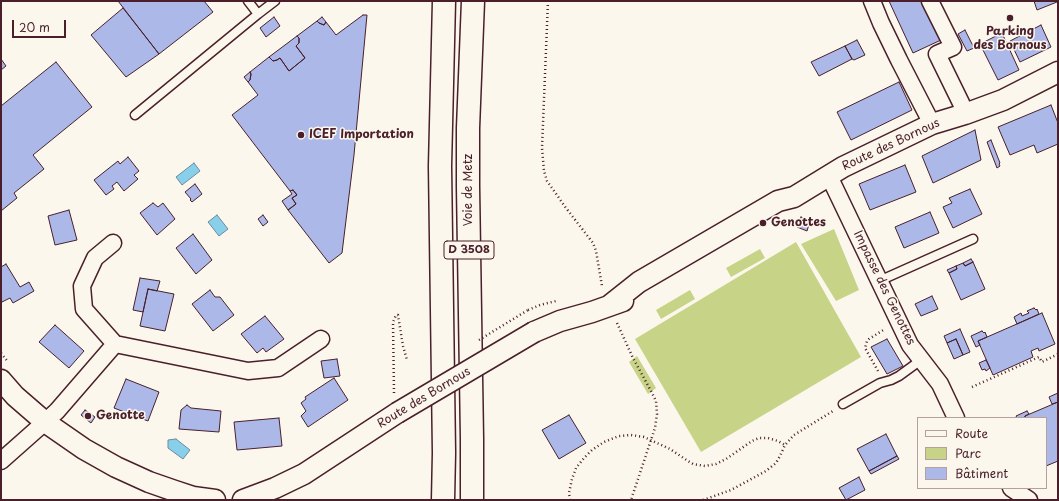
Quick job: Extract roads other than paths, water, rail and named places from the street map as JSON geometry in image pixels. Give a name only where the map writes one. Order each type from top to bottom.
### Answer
[{"type":"highway","name":"D 3508","points":[[443,500],[444,453],[440,166],[444,1]]},
{"type":"highway","name":"Voie de Metz","points":[[472,500],[468,128],[473,1]]},
{"type":"street","points":[[872,1],[880,22],[932,124]]},
{"type":"street","points":[[930,1],[953,47],[937,54],[966,114]]},
{"type":"street","name":"Route des Bornous","points":[[243,500],[275,488],[304,474],[397,413],[534,332],[560,321],[592,312],[613,312],[639,282],[778,201],[794,198],[843,167],[932,124],[966,114],[1003,100],[1058,72]]},
{"type":"street","name":"Impasse des Genottes","points":[[829,176],[910,345],[940,384],[956,417]]},
{"type":"street","points":[[113,243],[95,258],[82,286],[84,309],[115,344],[248,371],[278,368],[321,340]]},
{"type":"street","points":[[1,461],[57,411],[115,344]]},
{"type":"street","points":[[6,372],[15,396],[45,422],[84,448],[122,470],[149,482],[175,492],[215,500]]},
{"type":"street","points":[[1012,489],[1029,500]]},
{"type":"lane","points":[[248,1],[258,14]]},
{"type":"lane","points":[[135,115],[275,1]]},
{"type":"lane","points":[[879,281],[973,239]]},
{"type":"lane","points":[[844,404],[880,383],[899,376],[921,360]]},
{"type":"water","points":[[194,163],[200,171],[182,185],[176,177]]},
{"type":"water","points":[[217,215],[228,229],[219,236],[208,222]]},
{"type":"water","points":[[176,439],[190,450],[183,459],[168,448],[168,440]]},
{"type":"place","name":"Parking des Bornous","points":[[1010,18]]},
{"type":"place","name":"ICEF Importation","points":[[301,135]]},
{"type":"place","name":"Genottes","points":[[763,223]]},
{"type":"place","name":"Genotte","points":[[88,416]]}]
